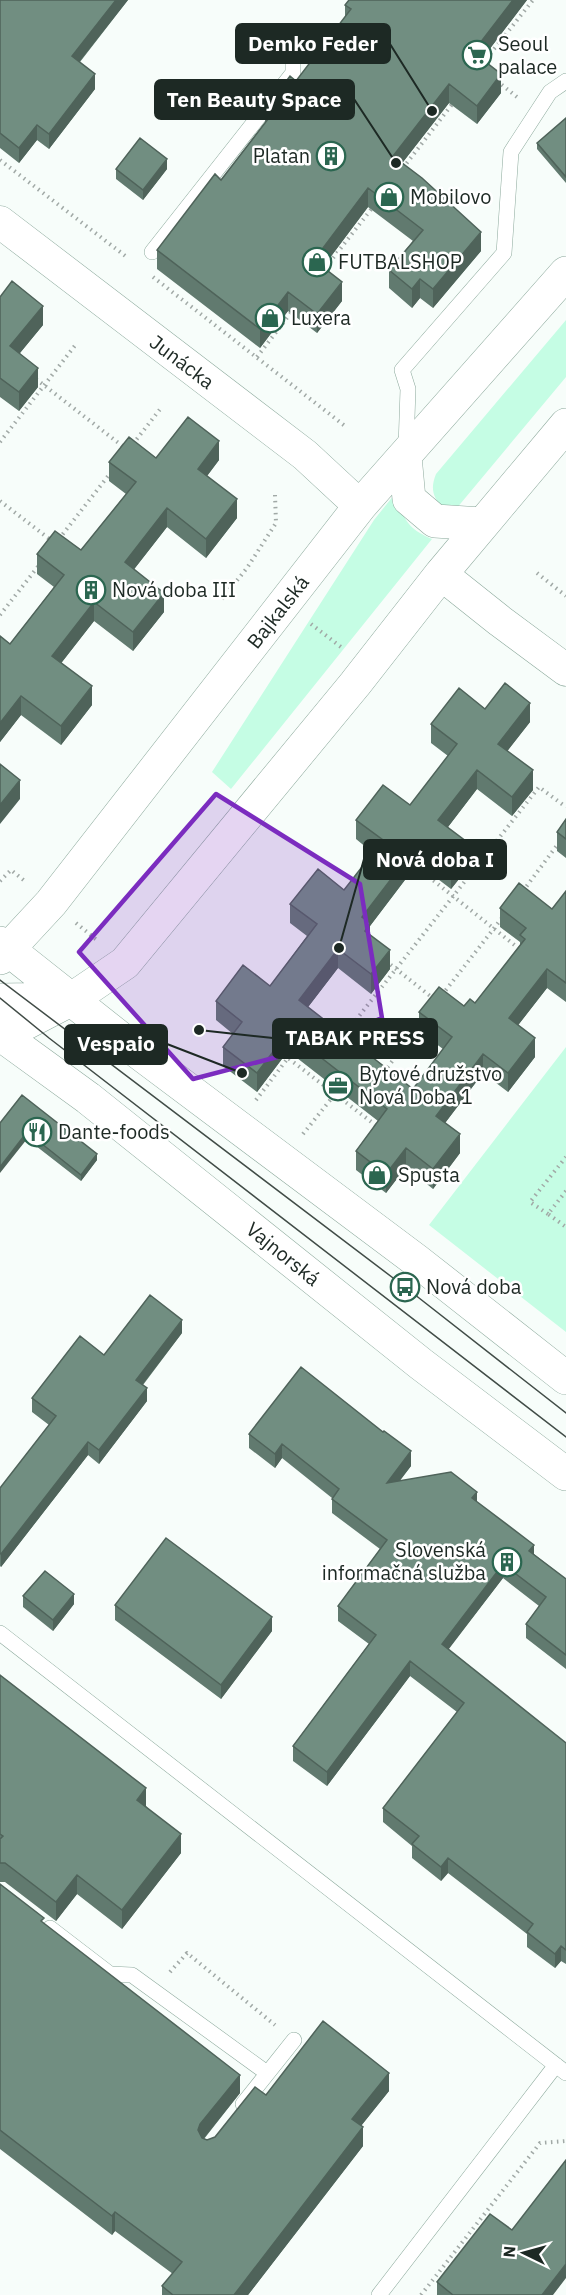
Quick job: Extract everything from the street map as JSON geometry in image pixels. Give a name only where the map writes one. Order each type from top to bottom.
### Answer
[{"type":"main road","name":"Bajkalská","points":[[3,950],[51,903],[360,506],[566,273]]},
{"type":"main road","points":[[0,1033],[28,1022],[72,999],[125,963],[367,668],[441,574],[566,425]]},
{"type":"main road","points":[[405,456],[409,499],[435,521],[482,524]]},
{"type":"main road","points":[[3,950],[1,1006],[72,999]]},
{"type":"main road","points":[[3,950],[72,999],[417,1261],[566,1378]]},
{"type":"main road","name":"Vajnorská","points":[[0,1033],[88,1098],[421,1364],[566,1474]]},
{"type":"street","name":"Junácka","points":[[0,222],[304,455],[360,506]]},
{"type":"street","points":[[441,574],[554,661]]},
{"type":"lane","points":[[152,252],[293,73],[293,49]]},
{"type":"lane","points":[[405,456],[408,389],[402,370],[504,253],[511,152],[550,92],[566,81]]},
{"type":"lane","points":[[0,1633],[563,2067],[379,2295]]},
{"type":"lane","points":[[37,1918],[110,1974],[132,1975],[267,2073]]},
{"type":"lane","points":[[230,2120],[294,2040]]},
{"type":"path","points":[[480,68],[533,0]]},
{"type":"path","points":[[489,75],[522,102]]},
{"type":"path","points":[[399,173],[456,100]]},
{"type":"path","points":[[0,159],[137,265]]},
{"type":"path","points":[[319,276],[375,204]]},
{"type":"path","points":[[146,272],[345,426]]},
{"type":"path","points":[[256,357],[295,307]]},
{"type":"path","points":[[0,442],[77,343]]},
{"type":"path","points":[[35,379],[128,450],[161,408]]},
{"type":"path","points":[[0,501],[56,544],[114,469]]},
{"type":"path","points":[[222,599],[247,568],[276,523],[275,495]]},
{"type":"path","points":[[0,615],[42,562]]},
{"type":"path","points":[[537,573],[566,596]]},
{"type":"path","points":[[284,603],[367,668]]},
{"type":"path","points":[[530,780],[566,807]]},
{"type":"path","points":[[337,1044],[539,787]]},
{"type":"path","points":[[516,900],[559,844]]},
{"type":"path","points":[[0,881],[11,870],[125,963]]},
{"type":"path","points":[[424,873],[523,951]]},
{"type":"path","points":[[382,958],[438,1002],[508,909]]},
{"type":"path","points":[[380,1077],[423,1021]]},
{"type":"path","points":[[280,1051],[382,1131]]},
{"type":"path","points":[[253,1104],[288,1058]]},
{"type":"path","points":[[299,1140],[335,1094]]},
{"type":"path","points":[[566,1157],[530,1202],[566,1227]]},
{"type":"path","points":[[548,1214],[566,1191]]},
{"type":"path","points":[[153,1990],[188,1953],[294,2040]]},
{"type":"path","points":[[421,2295],[540,2143],[566,2140]]},
{"type":"highlighted area","points":[[216,794],[360,884],[382,1018],[304,1050],[193,1079],[79,952]]},
{"type":"green space","points":[[566,320],[566,377],[456,509],[443,509],[434,493],[433,484],[436,474]]},
{"type":"green space","points":[[398,490],[406,521],[423,535],[432,539],[231,789],[212,772],[374,520]]},
{"type":"green space","points":[[566,1047],[566,1332],[429,1225]]},
{"type":"building","points":[[0,0],[116,0],[72,56],[95,74],[49,134],[37,125],[19,148],[0,133]]},
{"type":"building","name":"Platan","points":[[349,0],[513,0],[473,52],[501,74],[477,106],[449,84],[393,156],[422,178],[481,232],[433,289],[420,279],[412,289],[389,270],[423,230],[368,188],[314,260],[342,282],[317,314],[288,292],[260,329],[157,250],[215,174],[221,180],[272,114],[265,109],[290,76],[296,81],[351,9],[345,5]]},
{"type":"building","points":[[566,118],[566,177],[537,143]]},
{"type":"building","points":[[140,138],[167,159],[143,190],[116,169]]},
{"type":"building","points":[[12,281],[43,306],[10,346],[38,368],[19,392],[0,378],[0,297]]},
{"type":"building","name":"Nová doba III","points":[[188,417],[219,441],[198,469],[237,499],[206,539],[167,508],[125,562],[164,593],[133,632],[94,602],[52,656],[92,686],[61,726],[21,696],[0,723],[0,636],[10,644],[64,575],[37,554],[55,531],[81,550],[136,482],[109,462],[129,437],[156,458]]},
{"type":"building","points":[[505,683],[530,703],[498,744],[533,770],[512,797],[477,770],[438,820],[471,845],[451,870],[426,851],[420,859],[411,853],[362,917],[370,923],[365,931],[390,950],[371,974],[338,949],[299,1000],[413,1089],[452,1037],[419,1012],[439,987],[464,1006],[470,999],[475,1003],[525,939],[520,935],[526,928],[500,908],[519,883],[552,909],[566,891],[566,983],[547,969],[509,1018],[535,1038],[508,1073],[483,1054],[436,1116],[460,1134],[433,1169],[406,1148],[386,1174],[356,1151],[387,1109],[288,1032],[257,1073],[223,1047],[242,1022],[216,1001],[243,965],[270,986],[317,924],[290,904],[318,869],[344,890],[383,840],[356,820],[383,785],[410,805],[457,744],[431,724],[459,688],[485,709]]},
{"type":"building","points":[[0,764],[20,780],[0,805]]},
{"type":"building","points":[[566,819],[566,839],[557,832]]},
{"type":"building","points":[[22,1095],[97,1154],[81,1175],[27,1132],[0,1167],[0,1123]]},
{"type":"building","points":[[150,1295],[182,1320],[136,1380],[147,1388],[99,1450],[88,1442],[1,1554],[0,1488],[56,1416],[32,1398],[80,1336],[104,1355]]},
{"type":"building","points":[[301,1367],[383,1432],[411,1451],[387,1483],[451,1472],[477,1492],[472,1498],[534,1545],[529,1551],[566,1579],[566,1655],[526,1624],[546,1597],[503,1564],[442,1644],[566,1743],[566,1950],[561,1946],[555,1954],[527,1932],[533,1924],[448,1858],[441,1867],[412,1844],[419,1836],[383,1808],[464,1703],[410,1661],[327,1772],[293,1746],[376,1635],[338,1606],[387,1540],[332,1499],[339,1489],[282,1444],[275,1454],[249,1434]]},
{"type":"building","points":[[166,1538],[272,1617],[221,1685],[115,1605]]},
{"type":"building","points":[[45,1571],[74,1594],[53,1620],[23,1596]]},
{"type":"building","points":[[0,1675],[146,1788],[137,1800],[181,1834],[122,1910],[77,1875],[56,1902],[5,1863],[0,1863],[0,1839],[3,1836],[0,1834]]},
{"type":"building","points":[[0,1884],[44,1918],[41,1921],[240,2075],[200,2124],[198,2130],[202,2138],[207,2140],[215,2137],[255,2087],[266,2095],[323,2021],[389,2073],[352,2119],[363,2127],[234,2295],[173,2295],[162,2286],[182,2262],[115,2212],[112,2216],[0,2130]]},
{"type":"building","points":[[566,2160],[566,2264],[542,2295],[453,2295],[437,2282],[490,2214],[512,2230]]},
{"type":"tram line","points":[[0,980],[405,1287],[566,1413]]},
{"type":"tram line","points":[[0,998],[566,1437]]},
{"type":"place","name":"Seoul palace","points":[[477,55]]},
{"type":"place","name":"Demko Feder","points":[[432,111]]},
{"type":"place","name":"Platan","points":[[331,156]]},
{"type":"place","name":"Ten Beauty Space","points":[[396,163]]},
{"type":"place","name":"Mobilovo","points":[[389,197]]},
{"type":"place","name":"FUTBALSHOP","points":[[317,262]]},
{"type":"place","name":"Luxera","points":[[270,318]]},
{"type":"place","name":"Nová doba III","points":[[91,590]]},
{"type":"place","name":"Nová doba I","points":[[339,948]]},
{"type":"place","name":"TABAK PRESS","points":[[199,1030]]},
{"type":"place","name":"Vespaio","points":[[242,1073]]},
{"type":"place","name":"Bytové družstvo Nová Doba 1","points":[[338,1086]]},
{"type":"place","name":"Dante-foods","points":[[37,1132]]},
{"type":"place","name":"Spusta","points":[[377,1175]]},
{"type":"place","name":"Nová doba","points":[[405,1287]]},
{"type":"place","name":"Slovenská informačná služba","points":[[507,1562]]}]
